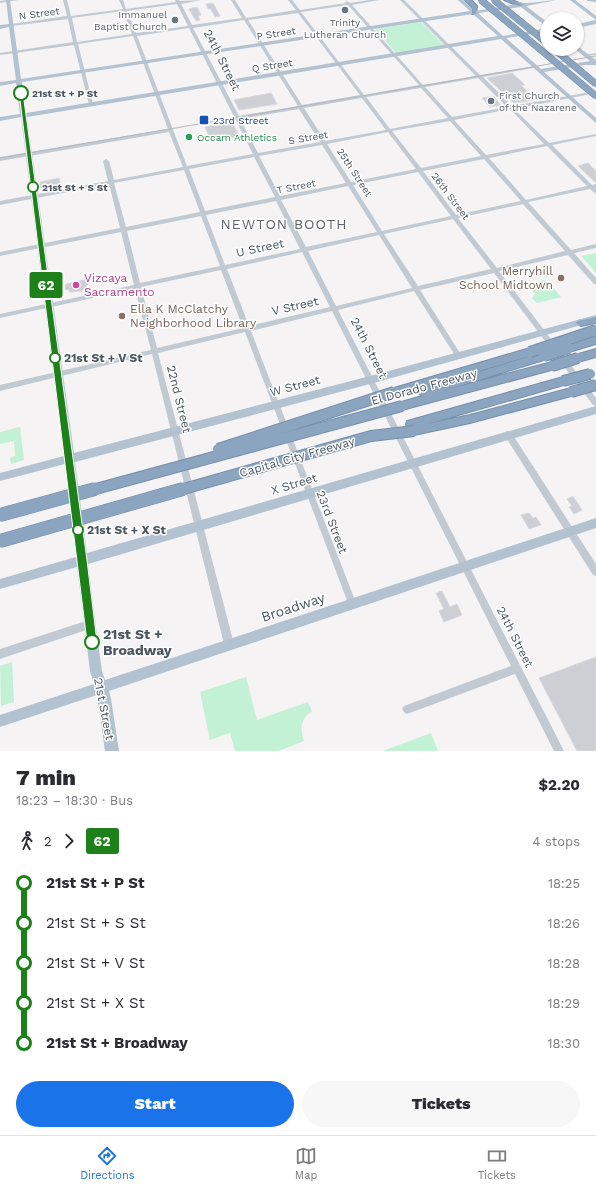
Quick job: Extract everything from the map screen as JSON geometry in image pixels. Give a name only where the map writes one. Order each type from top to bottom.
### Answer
[{"type":"highway","points":[[468,0],[475,7],[474,12]]},
{"type":"highway","points":[[474,0],[513,27]]},
{"type":"highway","points":[[481,0],[596,96]]},
{"type":"highway","points":[[494,0],[540,37]]},
{"type":"highway","points":[[501,0],[509,4],[521,5]]},
{"type":"highway","points":[[509,4],[531,30]]},
{"type":"highway","points":[[562,56],[596,84]]},
{"type":"highway","points":[[581,323],[596,319]]},
{"type":"highway","name":"Capital City Freeway","points":[[0,515],[259,445],[399,400],[530,352],[596,330]]},
{"type":"highway","points":[[399,400],[596,340]]},
{"type":"highway","name":"El Dorado Freeway","points":[[399,400],[552,366],[596,353]]},
{"type":"highway","points":[[413,428],[593,373]]},
{"type":"highway","name":"Capital City Freeway","points":[[0,541],[371,436],[470,419],[596,385]]},
{"type":"highway","name":"Capital City Freeway","points":[[89,491],[399,400]]},
{"type":"main road","name":"21st Street","points":[[8,0],[96,671],[102,687],[112,751]]},
{"type":"main road","points":[[460,0],[596,121]]},
{"type":"main road","points":[[514,0],[538,18]]},
{"type":"main road","name":"P Street","points":[[0,84],[474,12],[509,4],[521,5],[555,0]]},
{"type":"main road","points":[[572,0],[596,18]]},
{"type":"main road","points":[[589,0],[596,1]]},
{"type":"main road","points":[[509,4],[538,18]]},
{"type":"main road","points":[[584,25],[596,22]]},
{"type":"main road","name":"N Street","points":[[0,27],[12,25]]},
{"type":"main road","name":"Q Street","points":[[0,119],[540,31]]},
{"type":"main road","points":[[584,54],[596,63]]},
{"type":"main road","points":[[539,71],[584,63],[596,63]]},
{"type":"main road","name":"W Street","points":[[0,477],[581,323]]},
{"type":"main road","name":"X Street","points":[[0,584],[508,434],[596,410]]},
{"type":"main road","name":"Broadway","points":[[0,721],[596,523]]},
{"type":"street","points":[[0,2],[16,0]]},
{"type":"street","points":[[65,0],[91,104]]},
{"type":"street","name":"23rd Street","points":[[121,0],[352,603]]},
{"type":"street","name":"N Street","points":[[12,25],[125,10],[178,1],[198,0]]},
{"type":"street","name":"25th Street","points":[[233,0],[458,355]]},
{"type":"street","name":"26th Street","points":[[290,0],[596,403]]},
{"type":"street","points":[[0,54],[246,19],[348,2],[377,0]]},
{"type":"street","points":[[402,0],[548,145],[593,186],[596,192]]},
{"type":"street","name":"24th Street","points":[[178,1],[559,751]]},
{"type":"street","points":[[348,2],[596,282]]},
{"type":"street","points":[[587,56],[596,55]]},
{"type":"street","points":[[236,117],[533,66]]},
{"type":"street","name":"S Street","points":[[0,202],[596,92]]},
{"type":"street","points":[[0,159],[170,128]]},
{"type":"street","name":"T Street","points":[[0,254],[596,135]]},
{"type":"street","points":[[0,156],[29,153]]},
{"type":"street","name":"22nd Street","points":[[106,161],[176,431],[229,644]]},
{"type":"street","name":"U Street","points":[[0,316],[593,186]]},
{"type":"street","name":"V Street","points":[[0,388],[596,246]]},
{"type":"street","points":[[508,434],[596,572]]},
{"type":"street","points":[[0,654],[90,626]]},
{"type":"street","points":[[407,709],[517,669]]},
{"type":"green space","points":[[421,22],[444,45],[396,53],[375,29]]},
{"type":"green space","points":[[595,253],[596,255],[596,273],[581,256]]},
{"type":"green space","points":[[545,280],[548,284],[547,285],[551,285],[561,297],[537,303],[532,298],[535,294],[527,284]]},
{"type":"green space","points":[[20,427],[24,460],[11,464],[10,458],[15,456],[14,441],[0,444],[0,432]]},
{"type":"green space","points":[[12,662],[14,702],[1,706],[0,666]]},
{"type":"green space","points":[[246,677],[257,720],[308,702],[312,711],[305,717],[302,724],[304,741],[278,751],[235,751],[230,733],[210,740],[200,692]]},
{"type":"green space","points":[[431,733],[438,751],[383,751]]},
{"type":"building","points":[[213,3],[220,16],[215,17],[211,9],[208,9],[206,4]]},
{"type":"building","points":[[197,7],[201,15],[198,16],[200,20],[196,21],[189,9]]},
{"type":"building","points":[[512,73],[525,85],[521,85],[534,98],[534,100],[514,103],[487,78]]},
{"type":"building","points":[[271,93],[277,104],[239,110],[234,100]]},
{"type":"building","name":"First Church of the Nazarene","points":[[493,96],[500,105],[490,107],[482,98]]},
{"type":"building","points":[[232,122],[239,136],[211,141],[205,127]]},
{"type":"building","points":[[588,163],[596,171],[596,183],[578,166]]},
{"type":"building","points":[[59,178],[61,187],[41,189],[40,182]]},
{"type":"building","name":"Vizcaya Sacramento","points":[[88,279],[88,284],[82,291],[70,292],[69,290],[64,289],[66,284]]},
{"type":"building","points":[[573,496],[582,510],[574,514],[569,507],[572,506],[567,499]]},
{"type":"building","points":[[529,513],[533,518],[536,517],[541,525],[529,529],[521,515]]},
{"type":"building","points":[[442,591],[450,607],[457,604],[462,615],[444,622],[439,611],[444,609],[436,593]]},
{"type":"building","points":[[596,657],[596,751],[577,751],[539,678]]},
{"type":"tram line","points":[[0,158],[596,56]]},
{"type":"bus line","name":"62","points":[[21,93],[92,642]]},
{"type":"place","name":"Trinity Lutheran Church","points":[[345,10]]},
{"type":"place","name":"Immanuel Baptist Church","points":[[175,20]]},
{"type":"place","name":"21st St + P St","points":[[21,93]]},
{"type":"place","name":"First Church of the Nazarene","points":[[491,101]]},
{"type":"place","name":"23rd Street","points":[[204,120]]},
{"type":"place","name":"Occam Athletics","points":[[189,137]]},
{"type":"place","name":"21st St + S St","points":[[33,187]]},
{"type":"place","name":"Merryhill School Midtown","points":[[561,278]]},
{"type":"place","name":"Vizcaya Sacramento","points":[[76,285]]},
{"type":"place","name":"Ella K McClatchy Neighborhood Library","points":[[122,316]]},
{"type":"place","name":"21st St + V St","points":[[55,358]]},
{"type":"place","name":"21st St + X St","points":[[78,530]]},
{"type":"place","name":"21st St + Broadway","points":[[92,642]]},
{"type":"district","name":"NEWTON BOOTH","points":[[284,224]]}]
